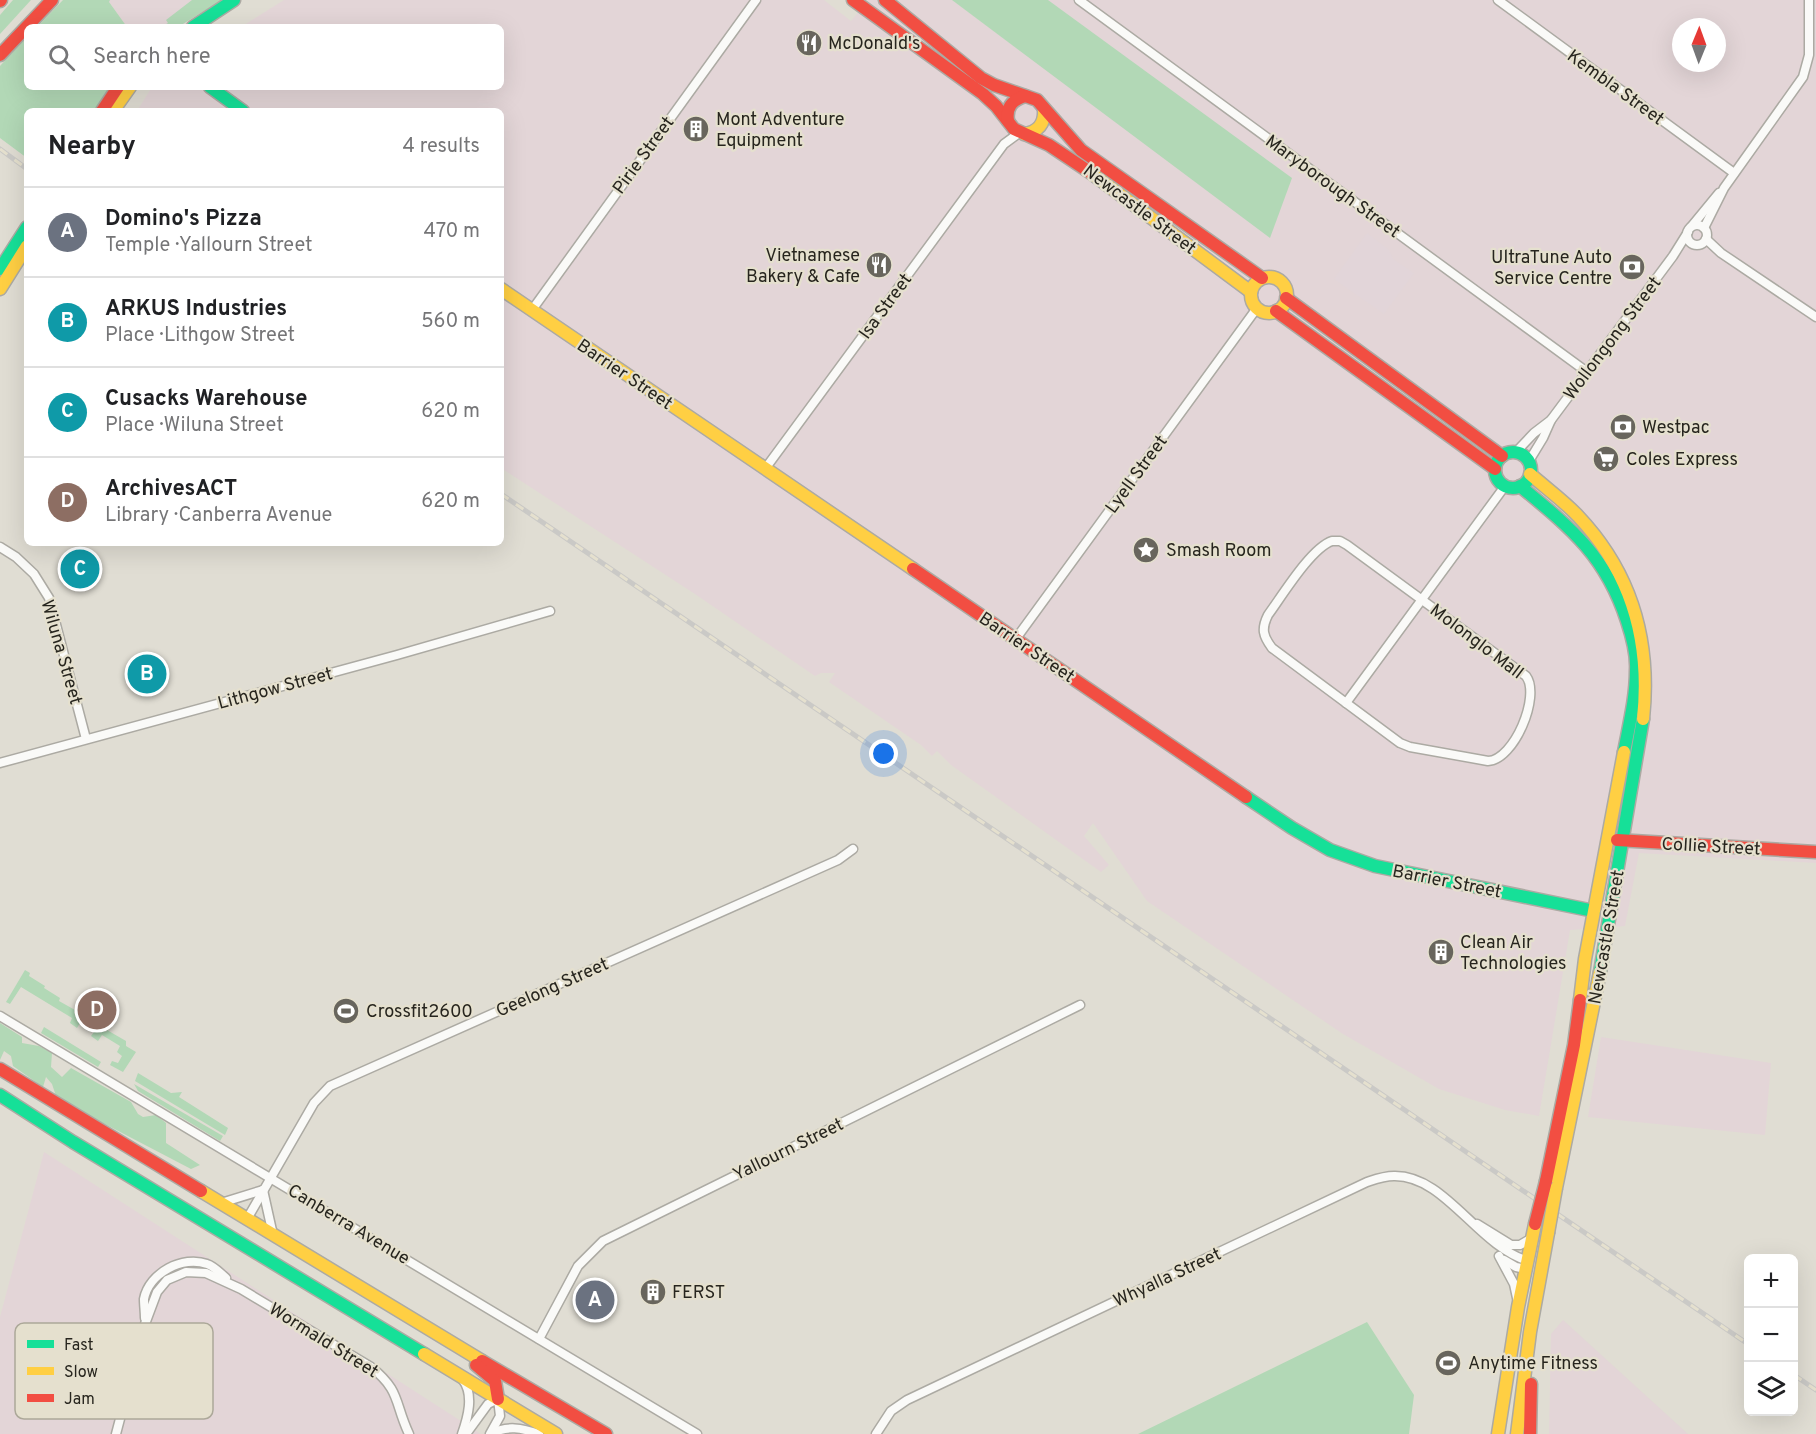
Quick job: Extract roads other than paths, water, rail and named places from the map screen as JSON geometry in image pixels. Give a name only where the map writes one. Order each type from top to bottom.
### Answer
[{"type":"main road","points":[[0,44],[41,0]]},
{"type":"main road","points":[[29,24],[52,0]]},
{"type":"main road","points":[[198,24],[234,0]]},
{"type":"main road","name":"Newcastle Street","points":[[853,0],[983,94],[1008,122],[1022,133],[1049,145],[1081,165],[1251,292]]},
{"type":"main road","name":"Newcastle Street","points":[[885,0],[981,78],[1037,100],[1081,150],[1262,278]]},
{"type":"main road","points":[[0,55],[24,30]]},
{"type":"main road","points":[[105,108],[126,90]]},
{"type":"main road","points":[[115,108],[126,90]]},
{"type":"main road","points":[[214,91],[239,108]]},
{"type":"main road","points":[[1008,122],[1007,113],[1010,104],[1024,96]]},
{"type":"main road","points":[[1022,133],[1040,128],[1044,119],[1044,110]]},
{"type":"main road","points":[[0,269],[24,232]]},
{"type":"main road","points":[[0,289],[24,251]]},
{"type":"main road","points":[[1271,277],[1280,281],[1285,289],[1286,298],[1283,306],[1276,311],[1266,312],[1252,303],[1251,292],[1254,284],[1262,278],[1271,277]]},
{"type":"main road","name":"Barrier Street","points":[[504,291],[1292,828],[1330,850],[1375,866],[1594,910]]},
{"type":"main road","points":[[1286,298],[1502,456]]},
{"type":"main road","points":[[1276,311],[1495,469]]},
{"type":"main road","points":[[1511,452],[1523,455],[1529,468],[1525,483],[1513,488],[1505,486],[1496,476],[1497,462],[1502,456],[1511,452]]},
{"type":"main road","name":"Newcastle Street","points":[[1498,1434],[1518,1307],[1535,1224],[1551,1184],[1597,994],[1645,700],[1646,665],[1641,631],[1622,579],[1579,517],[1529,468]]},
{"type":"main road","name":"Newcastle Street","points":[[1517,1434],[1530,1332],[1548,1233],[1551,1184],[1574,1045],[1582,976],[1635,694],[1636,664],[1631,633],[1610,578],[1574,531],[1520,486]]},
{"type":"main road","name":"Collie Street","points":[[1606,840],[1816,852]]},
{"type":"main road","points":[[1597,994],[1596,976],[1600,929],[1599,919],[1594,910],[1605,904],[1619,866]]},
{"type":"main road","points":[[0,1069],[6,1076],[606,1434]]},
{"type":"main road","points":[[0,1095],[73,1142],[556,1434]]},
{"type":"main road","points":[[213,1227],[227,1229],[237,1227],[247,1219]]},
{"type":"main road","points":[[247,1219],[245,1232],[250,1247],[262,1257]]},
{"type":"main road","name":"Whyalla Street","points":[[1527,1265],[1540,1268]]},
{"type":"main road","points":[[434,1331],[495,1381],[498,1399]]},
{"type":"main road","points":[[1530,1332],[1530,1434]]},
{"type":"main road","points":[[498,1399],[513,1393],[541,1395]]},
{"type":"street","name":"Pirie Street","points":[[531,310],[756,0]]},
{"type":"street","name":"Maryborough Street","points":[[1079,0],[1587,372]]},
{"type":"street","name":"Kembla Street","points":[[1498,0],[1734,173]]},
{"type":"street","name":"Wollongong Street","points":[[1704,228],[1724,188],[1803,77],[1809,55],[1809,0]]},
{"type":"street","name":"Isa Street","points":[[1004,144],[1008,122]]},
{"type":"street","name":"Isa Street","points":[[765,469],[1004,144],[1022,133]]},
{"type":"street","name":"Wollongong Street","points":[[1516,452],[1551,420],[1673,256],[1689,230],[1724,188]]},
{"type":"street","points":[[1700,242],[1707,233],[1698,225],[1689,230],[1688,237],[1721,253],[1816,317]]},
{"type":"street","name":"Wollongong Street","points":[[1673,256],[1700,242]]},
{"type":"street","name":"Lyell Street","points":[[1016,640],[1257,308]]},
{"type":"street","name":"Wollongong Street","points":[[1529,468],[1551,420]]},
{"type":"street","name":"Molonglo Mall","points":[[1346,703],[1505,486]]},
{"type":"street","name":"Molonglo Mall","points":[[1340,541],[1422,600],[1529,680],[1530,690],[1524,723],[1503,754],[1493,761],[1410,747],[1400,743],[1272,648],[1263,635],[1268,615],[1313,554],[1326,543],[1340,541]]},
{"type":"street","name":"Wiluna Street","points":[[0,546],[34,574],[49,598],[86,739]]},
{"type":"street","name":"Lithgow Street","points":[[0,763],[550,611]]},
{"type":"street","name":"Geelong Street","points":[[247,1219],[314,1103],[330,1086],[838,860],[853,849]]},
{"type":"street","name":"Yallourn Street","points":[[539,1339],[578,1266],[603,1241],[1080,1005]]},
{"type":"street","name":"Canberra Avenue","points":[[0,1016],[697,1434]]},
{"type":"street","name":"Whyalla Street","points":[[876,1434],[891,1411],[907,1400],[1367,1182],[1385,1176],[1413,1179],[1436,1191],[1487,1238],[1527,1265]]},
{"type":"street","points":[[220,1203],[263,1190]]},
{"type":"street","name":"Canberra Avenue","points":[[263,1190],[273,1235]]},
{"type":"street","name":"Whyalla Street","points":[[1466,1218],[1511,1245],[1520,1245],[1532,1238]]},
{"type":"street","name":"Whyalla Street","points":[[1487,1238],[1514,1284],[1518,1307]]},
{"type":"street","name":"Whyalla Street","points":[[1499,1256],[1511,1265],[1527,1265]]},
{"type":"street","name":"Wormald Street","points":[[145,1323],[156,1292],[167,1280],[176,1274],[197,1271],[206,1273],[241,1289],[384,1377],[394,1390],[409,1434]]},
{"type":"street","points":[[448,1369],[465,1382],[469,1392],[464,1434]]},
{"type":"street","points":[[464,1434],[488,1404],[498,1399],[500,1416],[490,1434]]},
{"type":"street","name":"Wormald Street","points":[[116,1434],[120,1419]]},
{"type":"street","points":[[490,1434],[505,1428],[539,1434]]},
{"type":"railway","points":[[0,149],[24,167]]},
{"type":"railway","points":[[504,496],[1744,1341]]},
{"type":"railway","points":[[1798,1378],[1816,1390]]},
{"type":"place","name":"McDonald's","points":[[809,43]]},
{"type":"place","name":"Mont Adventure Equipment","points":[[696,129]]},
{"type":"place","name":"Vietnamese Bakery & Cafe","points":[[879,265]]},
{"type":"place","name":"UltraTune Auto Service Centre","points":[[1632,267]]},
{"type":"place","name":"Westpac","points":[[1623,427]]},
{"type":"place","name":"Coles Express","points":[[1606,459]]},
{"type":"place","name":"Smash Room","points":[[1146,550]]},
{"type":"place","name":"Cusacks Warehouse","points":[[80,569]]},
{"type":"place","name":"ARKUS Industries","points":[[147,674]]},
{"type":"place","name":"Clean Air Technologies","points":[[1441,952]]},
{"type":"place","name":"ArchivesACT","points":[[97,1010]]},
{"type":"place","name":"Crossfit2600","points":[[346,1011]]},
{"type":"place","name":"FERST","points":[[653,1292]]},
{"type":"place","name":"Domino's Pizza","points":[[595,1300]]},
{"type":"place","name":"Anytime Fitness","points":[[1448,1363]]}]
